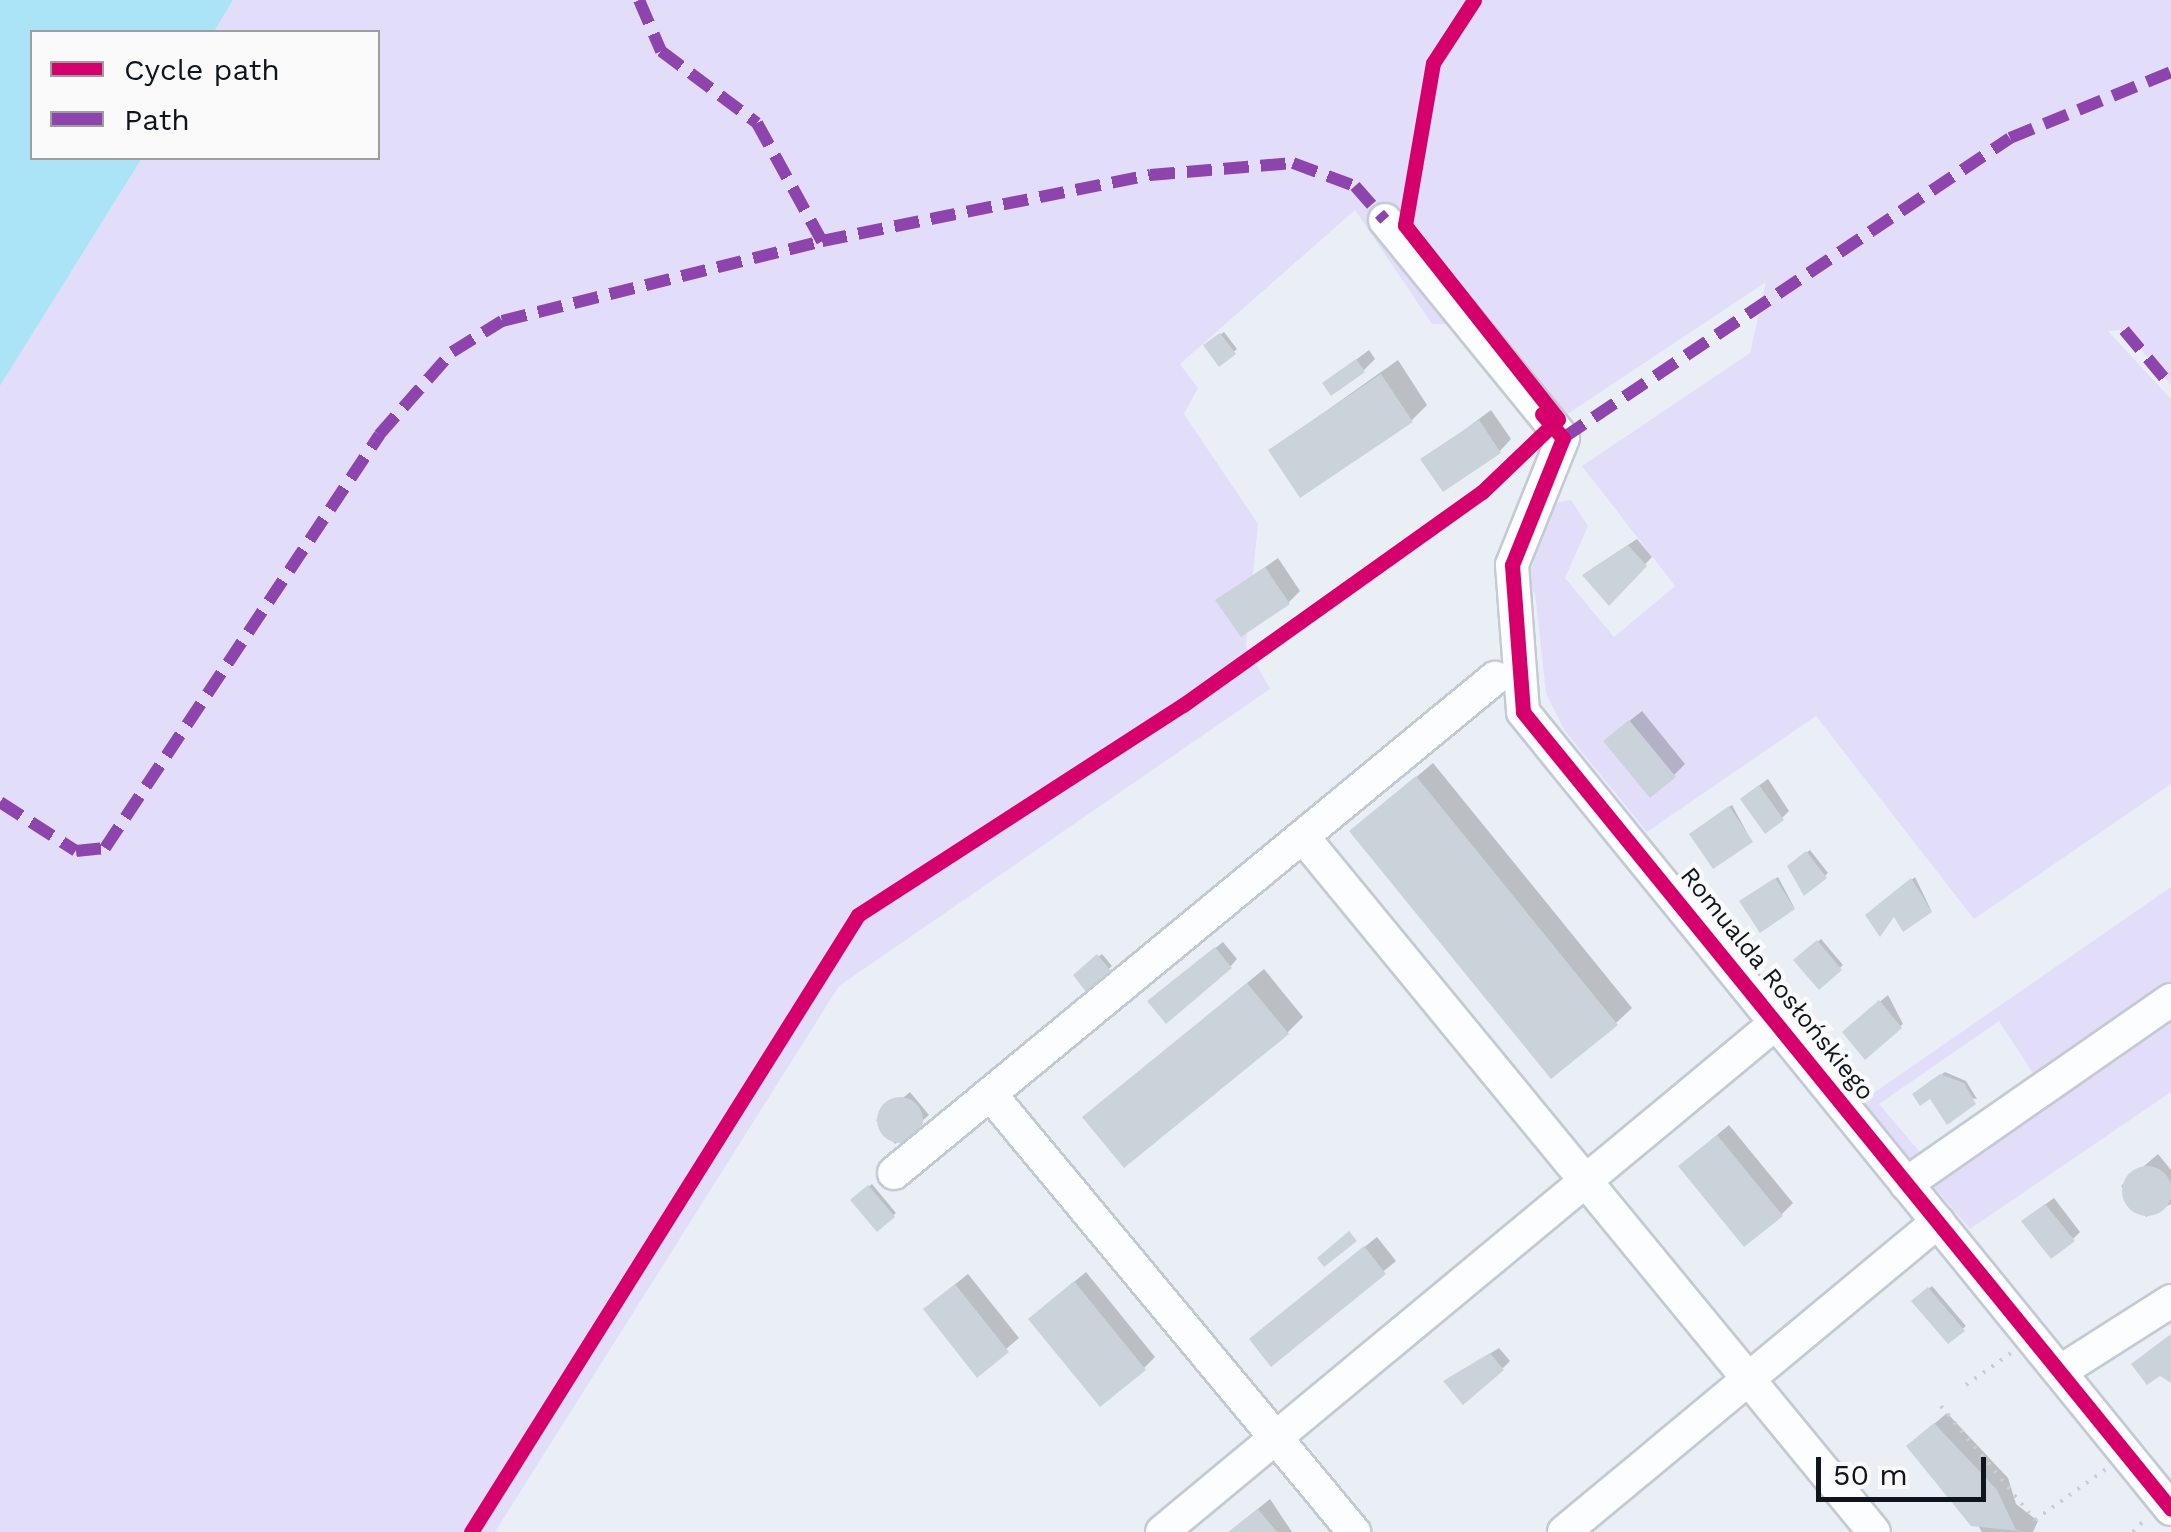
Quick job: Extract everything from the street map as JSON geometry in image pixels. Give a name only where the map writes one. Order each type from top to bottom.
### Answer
[{"type":"street","name":"Romualda Rosłońskiego","points":[[1384,220],[1563,438],[1512,565],[1523,712],[2171,1509]]},
{"type":"street","points":[[894,1173],[1495,678]]},
{"type":"street","points":[[1303,837],[1874,1532]]},
{"type":"street","points":[[1906,1184],[2171,1000]]},
{"type":"street","points":[[1162,1532],[1776,1023]]},
{"type":"street","points":[[990,1094],[1354,1532]]},
{"type":"street","points":[[1564,1532],[1938,1222]]},
{"type":"street","points":[[2060,1371],[2171,1301]]},
{"type":"street","points":[[2158,1532],[2171,1521]]},
{"type":"path","points":[[1966,1385],[2002,1356],[2024,1356]]},
{"type":"path","points":[[1941,1406],[2035,1520],[2112,1465],[2104,1455]]},
{"type":"shaded area","points":[[233,0],[2171,0],[2171,385],[2124,330],[2108,331],[2171,399],[2171,784],[1974,919],[1816,716],[1647,832],[1564,730],[1546,693],[1535,593],[1526,586],[1553,503],[1571,500],[1588,526],[1565,578],[1614,637],[1675,586],[1582,466],[1750,353],[1766,282],[1551,425],[1454,324],[1432,324],[1355,210],[1180,364],[1198,388],[1184,414],[1258,524],[1246,646],[1270,689],[839,986],[495,1532],[0,1532],[0,386],[141,160],[380,160],[380,30],[215,30]]},
{"type":"shaded area","points":[[2171,887],[2171,989],[2038,1081],[1999,1021],[1879,1104],[1925,1158],[1916,1165],[1862,1101]]},
{"type":"shaded area","points":[[2171,1010],[2171,1092],[1970,1229],[1927,1179]]},
{"type":"water","points":[[0,0],[233,0],[215,30],[30,30],[30,160],[141,160],[0,386]]},
{"type":"building","points":[[1220,333],[1236,354],[1219,367],[1203,345]]},
{"type":"building","points":[[1356,359],[1365,372],[1331,396],[1322,383]]},
{"type":"building","points":[[1381,374],[1413,422],[1300,498],[1268,450]]},
{"type":"building","points":[[1479,420],[1501,453],[1443,492],[1420,459]]},
{"type":"building","points":[[1628,545],[1647,566],[1609,606],[1582,575]]},
{"type":"building","points":[[1265,567],[1290,604],[1241,637],[1215,600]]},
{"type":"building","points":[[1629,720],[1676,777],[1650,798],[1603,741]]},
{"type":"building","points":[[1416,776],[1618,1025],[1551,1079],[1349,831]]},
{"type":"building","points":[[1759,785],[1784,820],[1765,834],[1740,799]]},
{"type":"building","points":[[1729,806],[1753,842],[1713,869],[1689,834]]},
{"type":"building","points":[[1806,851],[1827,878],[1804,896],[1787,866]]},
{"type":"building","points":[[1775,878],[1795,909],[1760,933],[1739,901]]},
{"type":"building","points":[[1911,878],[1932,912],[1903,932],[1894,917],[1880,937],[1865,915]]},
{"type":"building","points":[[1817,940],[1842,970],[1819,990],[1793,960]]},
{"type":"building","points":[[1215,947],[1232,968],[1166,1024],[1147,1001]]},
{"type":"building","points":[[1097,954],[1111,971],[1086,992],[1073,975]]},
{"type":"building","points":[[1247,983],[1289,1034],[1124,1168],[1082,1117]]},
{"type":"building","points":[[1879,1000],[1902,1028],[1865,1060],[1842,1032]]},
{"type":"building","points":[[1940,1074],[1964,1083],[1976,1104],[1947,1125],[1930,1099],[1920,1106],[1912,1094]]},
{"type":"building","points":[[900,1097],[916,1104],[923,1120],[916,1136],[900,1143],[884,1136],[877,1120],[884,1104]]},
{"type":"building","points":[[1717,1135],[1783,1216],[1744,1247],[1678,1166]]},
{"type":"building","points":[[2147,1166],[2165,1173],[2172,1191],[2165,1209],[2147,1216],[2129,1209],[2122,1191],[2129,1173]]},
{"type":"building","points":[[868,1185],[895,1217],[877,1232],[850,1200]]},
{"type":"building","points":[[2045,1204],[2075,1241],[2051,1259],[2021,1221]]},
{"type":"building","points":[[1349,1231],[1357,1241],[1324,1267],[1317,1258]]},
{"type":"building","points":[[1364,1246],[1386,1274],[1271,1367],[1249,1339]]},
{"type":"building","points":[[1074,1281],[1146,1370],[1100,1407],[1028,1319]]},
{"type":"building","points":[[955,1284],[1009,1352],[977,1378],[923,1309]]},
{"type":"building","points":[[1928,1287],[1965,1331],[1948,1344],[1911,1301]]},
{"type":"building","points":[[2171,1334],[2171,1383],[2160,1376],[2147,1385],[2131,1364]]},
{"type":"building","points":[[1490,1353],[1504,1370],[1463,1405],[1443,1381]]},
{"type":"building","points":[[1934,1423],[1997,1490],[2016,1530],[2027,1532],[1971,1526],[1906,1446]]},
{"type":"building","points":[[1258,1509],[1277,1532],[1228,1532]]},
{"type":"marked path","points":[[639,0],[661,51],[757,123],[822,241]]},
{"type":"marked path","points":[[1563,438],[2010,138],[2171,72]]},
{"type":"marked path","points":[[0,802],[76,851],[105,848],[379,435],[452,352],[502,321],[822,241],[1150,175],[1293,163],[1355,186],[1385,220]]},
{"type":"marked path","points":[[2124,330],[2171,386]]},
{"type":"cycle path","points":[[471,1532],[858,915],[1183,705],[1482,492],[1558,419],[1405,225],[1433,63],[1474,0]]},
{"type":"cycle path","points":[[1542,414],[1563,438],[1512,565],[1523,712],[2171,1509]]}]
